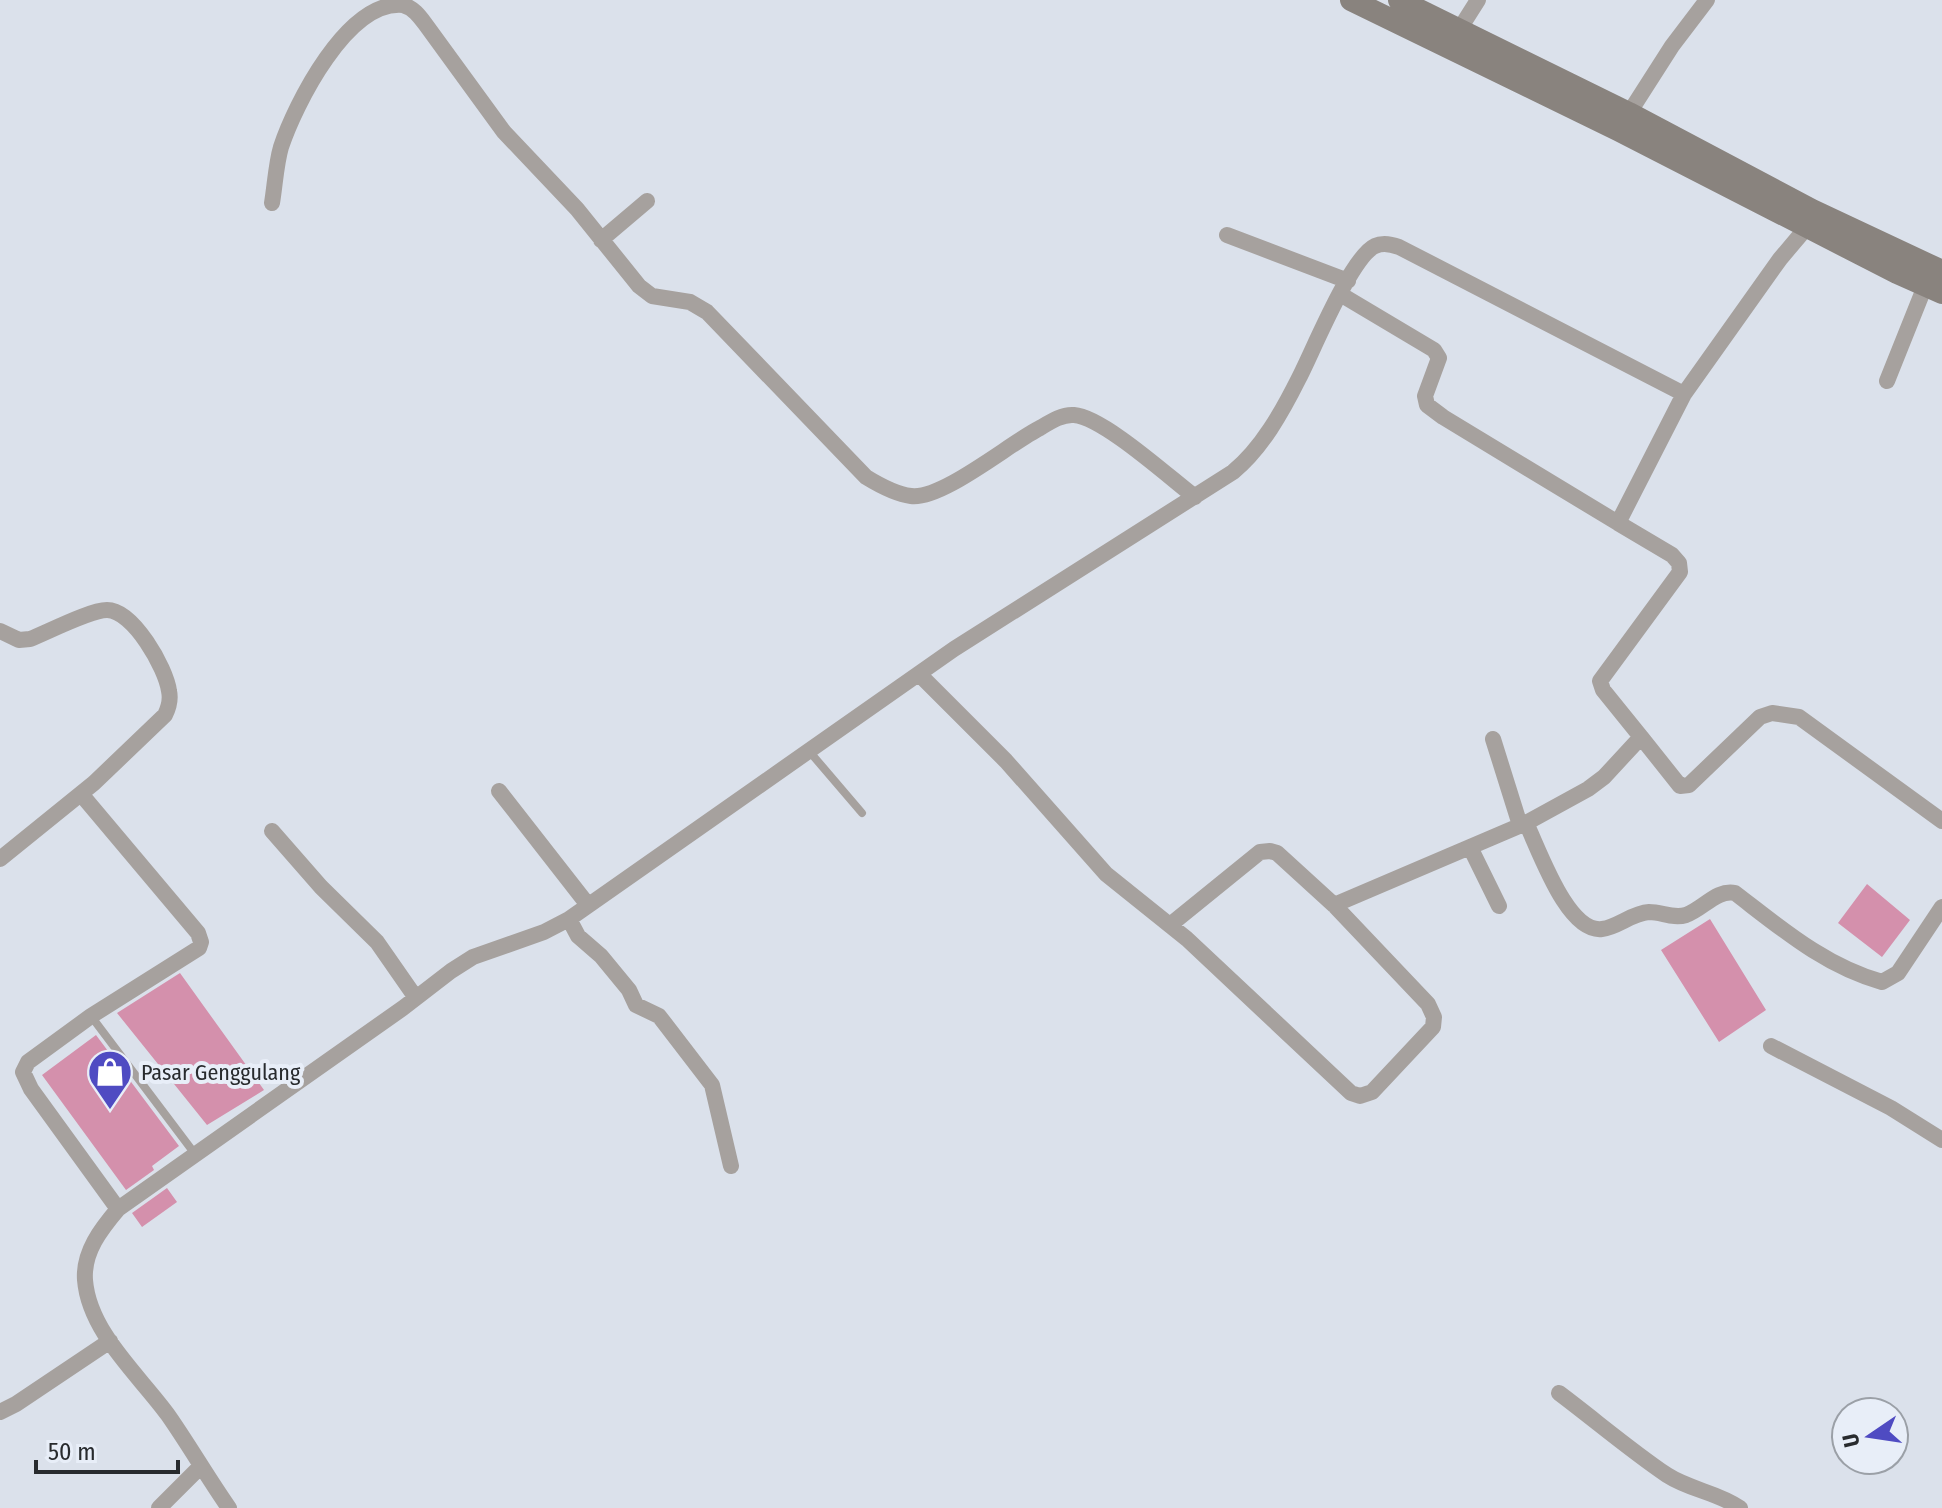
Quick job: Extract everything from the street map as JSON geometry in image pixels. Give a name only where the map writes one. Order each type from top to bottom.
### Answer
[{"type":"main road","points":[[1351,0],[1624,122]]},
{"type":"main road","points":[[1399,0],[1624,122],[1936,283]]},
{"type":"street","points":[[1459,30],[1478,0]]},
{"type":"street","points":[[1624,122],[1672,46],[1707,0]]},
{"type":"street","points":[[272,203],[281,148],[316,69],[353,23],[377,7],[403,5],[413,10],[426,25],[504,132],[639,286],[652,296],[690,302],[724,326],[866,477],[909,496],[920,496],[937,490],[1031,432],[1060,417],[1073,415],[1106,429],[1195,497]]},
{"type":"street","points":[[601,240],[647,201]]},
{"type":"street","points":[[1618,523],[1684,394],[1809,218]]},
{"type":"street","points":[[1227,235],[1344,287],[1434,350],[1439,358],[1425,396],[1427,405],[1672,555],[1679,563],[1680,572],[1600,681],[1603,690],[1680,786],[1689,785],[1760,717],[1772,713],[1799,717],[1942,821]]},
{"type":"street","points":[[229,1508],[168,1416],[110,1341],[89,1298],[85,1278],[90,1250],[101,1229],[118,1209],[473,957],[544,932],[569,919],[919,674],[1233,472],[1261,444],[1298,382],[1344,287],[1364,255],[1374,246],[1387,243],[1399,247],[1684,394]]},
{"type":"street","points":[[1887,381],[1936,283]]},
{"type":"street","points":[[0,631],[19,640],[30,639],[106,610],[115,612],[154,651],[170,692],[165,715],[81,794],[0,859]]},
{"type":"street","points":[[919,674],[1006,761],[1091,859],[1170,925],[1351,1093],[1360,1096],[1372,1092],[1433,1027],[1434,1017],[1428,1004],[1334,905],[1277,853],[1260,852],[1170,925]]},
{"type":"street","points":[[1334,905],[1523,824],[1604,777],[1641,737]]},
{"type":"street","points":[[1493,739],[1523,824],[1565,904],[1585,926],[1598,929],[1649,912],[1681,916],[1727,891],[1735,893],[1823,958],[1882,982],[1898,973],[1942,907]]},
{"type":"street","points":[[499,791],[588,905]]},
{"type":"street","points":[[81,794],[198,933],[201,942],[199,948],[91,1016],[28,1062],[23,1072],[31,1089],[118,1209]]},
{"type":"street","points":[[272,831],[321,887],[377,942],[416,998]]},
{"type":"street","points":[[1470,847],[1499,906]]},
{"type":"street","points":[[569,919],[578,936],[601,956],[629,990],[636,1005],[659,1016],[712,1085],[731,1166]]},
{"type":"street","points":[[1771,1046],[1891,1108],[1942,1140]]},
{"type":"street","points":[[0,1412],[110,1341]]},
{"type":"street","points":[[1559,1393],[1668,1475],[1740,1508]]},
{"type":"street","points":[[159,1508],[201,1466]]},
{"type":"lane","points":[[809,751],[862,813]]},
{"type":"lane","points":[[91,1016],[195,1154]]},
{"type":"building","points":[[1867,884],[1910,920],[1882,957],[1838,923]]},
{"type":"building","points":[[1710,919],[1766,1010],[1719,1042],[1661,950]]},
{"type":"building","points":[[180,973],[264,1090],[207,1125],[117,1013]]},
{"type":"building","name":"Pasar Genggulang","points":[[96,1035],[179,1146],[152,1166],[154,1170],[126,1190],[42,1075]]},
{"type":"building","points":[[167,1188],[177,1202],[142,1227],[132,1213]]},
{"type":"place","name":"Pasar Genggulang","points":[[110,1111]]}]
